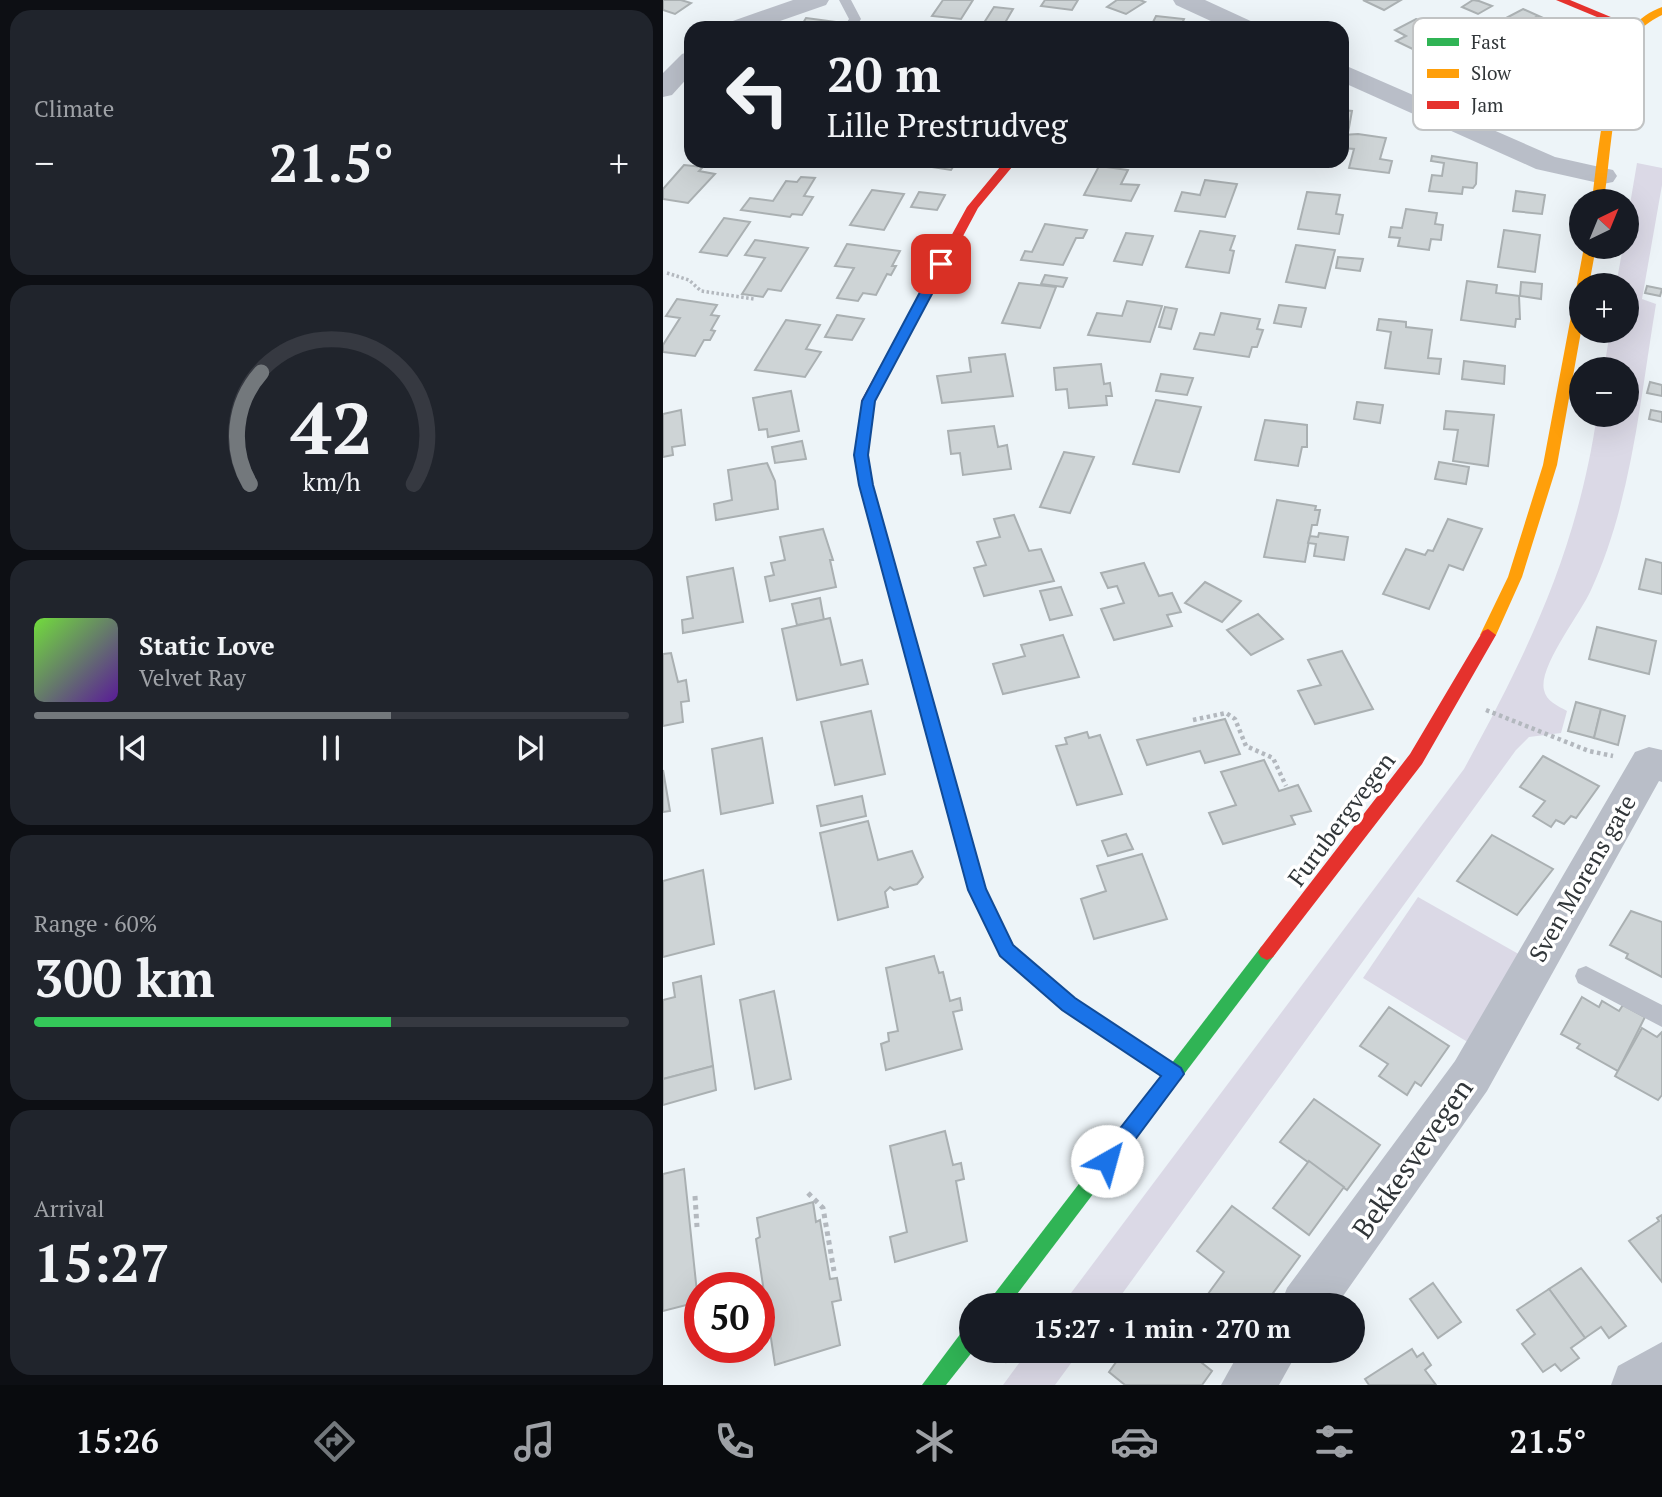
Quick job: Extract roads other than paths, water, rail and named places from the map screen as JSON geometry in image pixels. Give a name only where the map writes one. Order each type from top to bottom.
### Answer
[{"type":"main road","points":[[1561,0],[1607,18]]},
{"type":"main road","points":[[1644,24],[1662,10]]},
{"type":"main road","points":[[1601,189],[1612,130]]},
{"type":"main road","points":[[1005,168],[973,206],[868,401],[861,455],[866,485],[977,890],[1007,950],[1069,1004],[1174,1074]]},
{"type":"main road","name":"Furubergvegen","points":[[1005,1293],[1416,759],[1479,655],[1515,577],[1543,490],[1571,343]]},
{"type":"main road","points":[[933,1385],[959,1351]]},
{"type":"street","points":[[756,21],[817,0]]},
{"type":"street","points":[[1185,0],[1231,21]]},
{"type":"street","points":[[663,89],[684,66]]},
{"type":"street","points":[[1349,75],[1413,104]]},
{"type":"street","points":[[1472,130],[1601,189]]},
{"type":"street","name":"Sven Morens gate","points":[[1510,1006],[1649,763],[1662,766]]},
{"type":"street","name":"Bekkesvevegen","points":[[1314,1293],[1471,1076],[1510,1006]]},
{"type":"street","points":[[1247,1385],[1263,1363]]},
{"type":"street","points":[[1637,1385],[1662,1368]]},
{"type":"lane","points":[[845,0],[854,21]]},
{"type":"lane","points":[[1586,976],[1662,1017]]}]
